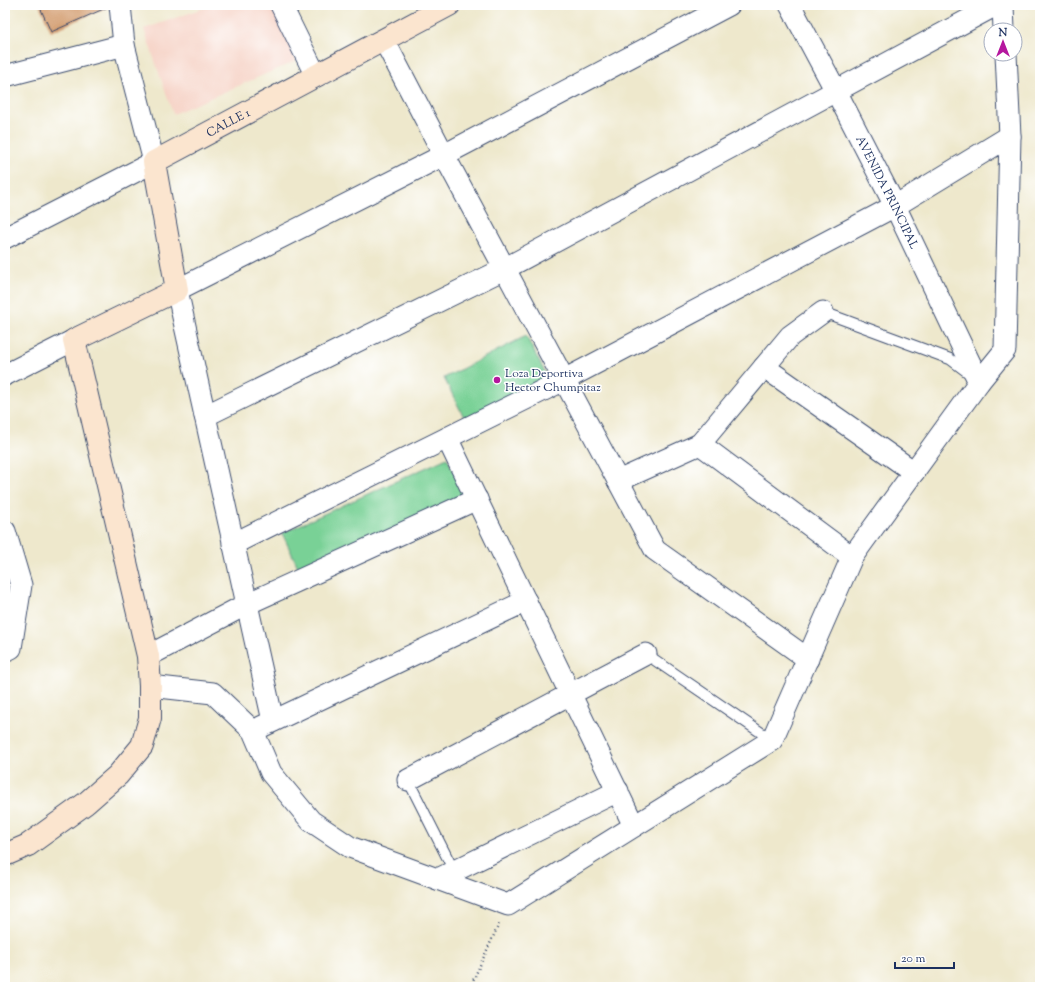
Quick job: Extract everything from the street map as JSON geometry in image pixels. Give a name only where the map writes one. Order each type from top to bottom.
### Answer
[{"type":"street","points":[[120,5],[124,45],[154,162],[177,290],[273,721]]},
{"type":"street","points":[[281,5],[316,76]]},
{"type":"street","points":[[5,375],[444,155],[729,5]]},
{"type":"street","name":"AVENIDA PRINCIPAL","points":[[790,5],[895,206],[979,382]]},
{"type":"street","points":[[205,416],[504,269],[996,5]]},
{"type":"street","points":[[1003,5],[1004,22]]},
{"type":"street","name":"CALLE 1","points":[[5,238],[154,162],[384,40],[436,8]]},
{"type":"street","points":[[384,40],[504,269],[655,550],[808,659]]},
{"type":"street","points":[[5,76],[124,45]]},
{"type":"street","points":[[150,686],[213,693],[253,731],[271,773],[311,821],[350,847],[446,875],[508,905],[772,740],[852,557],[979,382],[1005,350],[1010,136],[1006,62]]},
{"type":"street","points":[[234,544],[564,380],[895,206],[1010,136]]},
{"type":"street","points":[[618,482],[700,444],[790,336],[823,312]]},
{"type":"street","points":[[5,855],[28,845],[86,803],[118,775],[142,746],[150,718],[148,656],[74,340]]},
{"type":"street","points":[[764,367],[914,472]]},
{"type":"street","points":[[447,438],[634,826]]},
{"type":"street","points":[[700,444],[852,557]]},
{"type":"street","points":[[148,656],[247,604],[477,499]]},
{"type":"street","points":[[5,531],[21,585],[11,648],[5,651]]},
{"type":"street","points":[[253,731],[526,601]]},
{"type":"street","points":[[408,780],[646,654]]},
{"type":"street","points":[[446,875],[618,791]]},
{"type":"lane","points":[[823,312],[950,359],[979,382]]},
{"type":"lane","points":[[646,654],[772,740]]},
{"type":"lane","points":[[408,780],[446,875]]},
{"type":"path","points":[[470,987],[508,905]]},
{"type":"shaded area","points":[[212,5],[276,5],[296,61],[173,114],[144,29]]},
{"type":"green space","name":"Loza Deportiva Hector Chumpitaz","points":[[526,336],[550,382],[468,425],[444,378]]},
{"type":"green space","points":[[447,458],[468,498],[299,569],[282,533]]},
{"type":"building","points":[[39,5],[107,5],[108,7],[51,32]]},
{"type":"place","name":"Loza Deportiva Hector Chumpitaz","points":[[497,380]]}]
